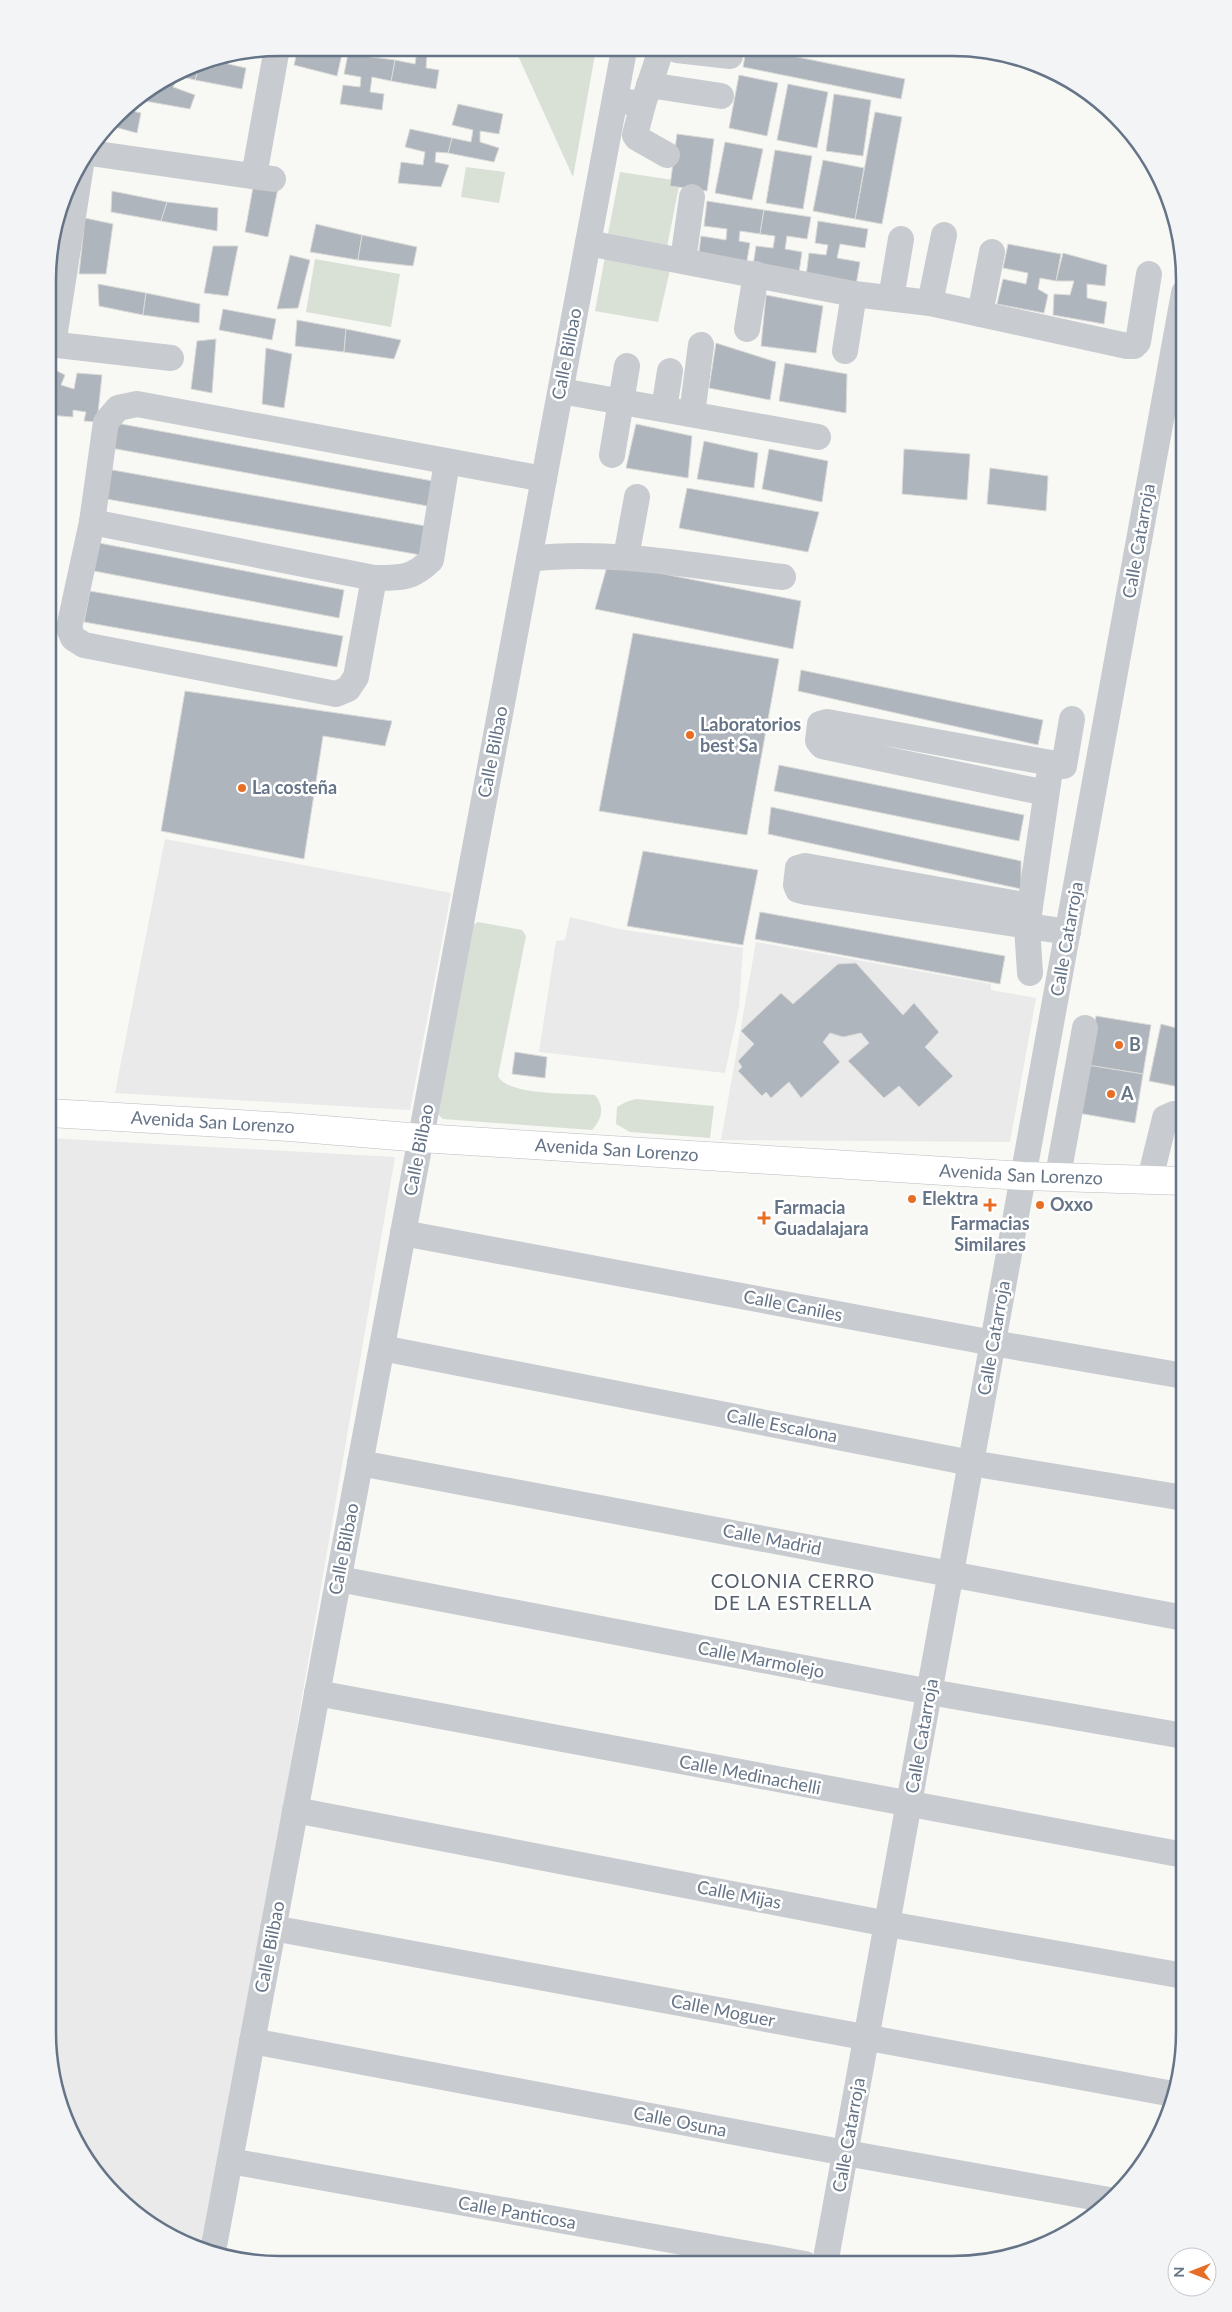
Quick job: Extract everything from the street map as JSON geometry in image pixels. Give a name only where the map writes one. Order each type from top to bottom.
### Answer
[{"type":"main road","name":"Avenida San Lorenzo","points":[[56,1113],[1024,1176],[1058,1175],[1176,1181]]},
{"type":"street","points":[[96,154],[264,177],[276,56]]},
{"type":"street","name":"Calle Bilbao","points":[[214,2246],[623,56]]},
{"type":"street","points":[[659,56],[635,135],[667,155]]},
{"type":"street","points":[[615,100],[646,95],[721,96]]},
{"type":"street","points":[[56,314],[78,183]]},
{"type":"street","points":[[683,260],[692,197]]},
{"type":"street","points":[[930,303],[944,235]]},
{"type":"street","points":[[891,298],[901,239]]},
{"type":"street","points":[[588,243],[854,294],[930,303],[1127,346],[1134,346],[1138,342],[1149,274]]},
{"type":"street","points":[[980,314],[992,252]]},
{"type":"street","points":[[747,328],[756,274]]},
{"type":"street","points":[[845,351],[854,294]]},
{"type":"street","name":"Calle Catarroja","points":[[827,2256],[1176,337]]},
{"type":"street","points":[[56,345],[171,358]]},
{"type":"street","points":[[692,414],[701,345]]},
{"type":"street","points":[[612,454],[627,366]]},
{"type":"street","points":[[664,409],[670,370]]},
{"type":"street","points":[[560,391],[818,437]]},
{"type":"street","points":[[374,578],[356,677],[348,689],[336,694],[84,645],[73,638],[69,628],[92,522],[106,422],[118,408],[137,404],[544,479]]},
{"type":"street","points":[[92,522],[374,578],[403,578],[420,572],[431,560],[447,462]]},
{"type":"street","points":[[626,557],[637,497]]},
{"type":"street","points":[[529,559],[550,557],[626,557],[783,578]]},
{"type":"street","points":[[1030,972],[1028,917],[1046,793],[1072,719]]},
{"type":"street","points":[[1046,793],[822,746],[818,741],[820,724],[827,722],[1097,773]]},
{"type":"street","points":[[1028,917],[798,890],[796,885],[798,868],[805,866],[1028,917],[1068,932]]},
{"type":"street","points":[[1058,1175],[1085,1028]]},
{"type":"street","points":[[1150,1179],[1165,1118],[1176,1114]]},
{"type":"street","name":"Calle Caniles","points":[[403,1233],[993,1344],[1176,1375]]},
{"type":"street","name":"Calle Escalona","points":[[382,1348],[972,1463],[1176,1497]]},
{"type":"street","name":"Calle Madrid","points":[[360,1463],[1176,1616]]},
{"type":"street","name":"Calle Marmolejo","points":[[339,1579],[930,1692],[1176,1735]]},
{"type":"street","name":"Calle Medinachelli","points":[[317,1693],[1176,1854]]},
{"type":"street","name":"Calle Mijas","points":[[295,1810],[888,1924],[1176,1975]]},
{"type":"street","name":"Calle Moguer","points":[[273,1928],[1167,2093]]},
{"type":"street","name":"Calle Osuna","points":[[252,2042],[1101,2199]]},
{"type":"street","name":"Calle Panticosa","points":[[230,2161],[760,2256]]},
{"type":"shaded area","points":[[518,56],[595,56],[573,177]]},
{"type":"shaded area","points":[[466,167],[505,172],[499,203],[461,197]]},
{"type":"shaded area","points":[[620,172],[680,181],[667,247],[608,234]]},
{"type":"shaded area","points":[[605,257],[670,270],[658,322],[595,311]]},
{"type":"shaded area","points":[[315,259],[400,274],[391,327],[306,312]]},
{"type":"shaded area","points":[[165,839],[451,893],[410,1110],[115,1093]]},
{"type":"shaded area","points":[[570,917],[619,929],[743,948],[739,1007],[725,1073],[539,1052],[556,941],[565,940]]},
{"type":"shaded area","points":[[478,922],[522,930],[526,936],[498,1076],[504,1082],[514,1087],[527,1090],[595,1095],[600,1104],[601,1113],[598,1122],[592,1130],[443,1119],[437,1113],[470,927]]},
{"type":"shaded area","points":[[756,942],[991,984],[991,990],[1036,998],[1010,1142],[721,1140]]},
{"type":"shaded area","points":[[636,1099],[714,1106],[710,1138],[630,1132],[616,1124],[617,1107]]},
{"type":"shaded area","points":[[56,1138],[395,1157],[208,2244],[181,2233],[156,2218],[133,2200],[112,2179],[86,2144],[73,2118],[64,2090],[58,2061],[56,2032]]},
{"type":"building","points":[[296,56],[342,56],[337,76],[294,65]]},
{"type":"building","points":[[348,56],[395,60],[391,81],[372,77],[370,92],[384,94],[382,110],[340,104],[343,85],[360,87],[361,77],[344,74]]},
{"type":"building","points":[[416,56],[427,56],[426,68],[439,70],[436,89],[391,81],[395,60],[415,64]]},
{"type":"building","points":[[745,56],[792,56],[905,79],[901,99],[743,67]]},
{"type":"building","points":[[229,63],[228,64],[246,68],[242,89],[195,80],[197,72]]},
{"type":"building","points":[[197,72],[195,80],[185,77]]},
{"type":"building","points":[[739,75],[778,83],[767,136],[729,128]]},
{"type":"building","points":[[176,82],[173,87],[195,95],[190,109],[146,101]]},
{"type":"building","points":[[788,84],[828,92],[817,148],[777,140]]},
{"type":"building","points":[[834,94],[871,100],[863,156],[826,151]]},
{"type":"building","points":[[458,104],[503,114],[499,134],[480,131],[480,142],[499,148],[494,162],[448,153],[452,138],[471,142],[473,130],[452,125]]},
{"type":"building","points":[[134,111],[141,113],[137,133],[117,128]]},
{"type":"building","points":[[875,112],[902,117],[882,224],[855,219]]},
{"type":"building","points":[[410,129],[452,138],[448,153],[436,152],[435,162],[449,165],[441,187],[398,183],[401,162],[423,165],[425,152],[405,147]]},
{"type":"building","points":[[677,134],[714,139],[707,191],[670,186]]},
{"type":"building","points":[[725,142],[763,149],[752,200],[715,193]]},
{"type":"building","points":[[775,150],[812,156],[803,209],[766,203]]},
{"type":"building","points":[[823,160],[864,168],[855,219],[813,211]]},
{"type":"building","points":[[254,182],[278,188],[268,237],[245,232]]},
{"type":"building","points":[[112,191],[167,202],[161,221],[111,212]]},
{"type":"building","points":[[707,201],[764,210],[760,234],[740,231],[739,241],[750,243],[746,266],[698,259],[701,236],[726,240],[727,229],[704,226]]},
{"type":"building","points":[[167,202],[218,208],[217,231],[161,221]]},
{"type":"building","points":[[764,210],[811,217],[807,239],[787,236],[785,249],[802,252],[799,273],[753,266],[756,246],[773,248],[775,236],[760,234]]},
{"type":"building","points":[[85,218],[113,224],[106,274],[79,274]]},
{"type":"building","points":[[818,221],[868,229],[865,248],[840,244],[837,258],[860,262],[856,285],[806,276],[809,253],[826,255],[828,245],[815,243]]},
{"type":"building","points":[[316,224],[362,235],[358,260],[310,252]]},
{"type":"building","points":[[362,235],[417,247],[413,266],[358,260]]},
{"type":"building","points":[[1008,244],[1061,254],[1056,281],[1040,278],[1038,289],[1048,295],[1044,313],[997,304],[1003,279],[1026,284],[1028,273],[1003,268]]},
{"type":"building","points":[[213,246],[238,246],[228,296],[204,293]]},
{"type":"building","points":[[1063,253],[1107,265],[1105,286],[1087,284],[1087,298],[1107,302],[1104,324],[1053,315],[1054,294],[1070,295],[1074,281],[1056,281]]},
{"type":"building","points":[[290,255],[310,260],[298,308],[277,309]]},
{"type":"building","points":[[98,284],[146,293],[143,315],[99,306]]},
{"type":"building","points":[[146,293],[200,304],[199,323],[143,315]]},
{"type":"building","points":[[766,295],[823,306],[816,353],[761,346]]},
{"type":"building","points":[[223,309],[276,319],[272,340],[219,330]]},
{"type":"building","points":[[297,320],[346,329],[344,352],[295,346]]},
{"type":"building","points":[[346,329],[401,340],[394,359],[344,352]]},
{"type":"building","points":[[216,339],[212,393],[191,389],[197,341]]},
{"type":"building","points":[[716,343],[776,362],[770,400],[709,388]]},
{"type":"building","points":[[266,348],[292,354],[284,408],[262,404]]},
{"type":"building","points":[[785,363],[847,374],[846,413],[779,401]]},
{"type":"building","points":[[56,370],[65,375],[61,385],[74,389],[77,373],[102,375],[97,422],[84,421],[86,412],[73,410],[73,417],[56,416]]},
{"type":"building","points":[[116,423],[438,482],[433,507],[111,448]]},
{"type":"building","points":[[636,424],[692,436],[688,478],[626,468]]},
{"type":"building","points":[[704,441],[758,453],[754,488],[697,479]]},
{"type":"building","points":[[769,449],[828,461],[822,502],[762,489]]},
{"type":"building","points":[[904,449],[970,454],[967,500],[902,494]]},
{"type":"building","points":[[990,468],[1048,476],[1046,511],[987,504]]},
{"type":"building","points":[[107,469],[431,527],[426,556],[101,498]]},
{"type":"building","points":[[687,488],[819,512],[808,552],[679,528]]},
{"type":"building","points":[[99,543],[344,590],[339,618],[94,571]]},
{"type":"building","points":[[608,563],[801,601],[793,649],[595,609]]},
{"type":"building","points":[[90,591],[343,636],[337,667],[84,622]]},
{"type":"building","name":"Laboratorios best Sa","points":[[633,633],[779,659],[747,835],[599,811]]},
{"type":"building","points":[[801,670],[1043,720],[1038,745],[798,691]]},
{"type":"building","name":"La costeña","points":[[185,691],[392,721],[385,746],[323,736],[304,859],[161,831]]},
{"type":"building","points":[[779,765],[1024,815],[1019,841],[774,791]]},
{"type":"building","points":[[771,807],[1021,861],[1021,889],[768,834]]},
{"type":"building","points":[[643,851],[758,870],[743,945],[627,926]]},
{"type":"building","points":[[760,912],[1005,956],[1000,984],[755,939]]},
{"type":"building","points":[[856,963],[903,1015],[914,1003],[939,1032],[925,1047],[953,1076],[919,1107],[899,1086],[884,1098],[848,1061],[869,1043],[861,1033],[843,1037],[830,1033],[823,1042],[840,1062],[801,1098],[789,1082],[771,1098],[766,1092],[762,1096],[738,1071],[742,1067],[738,1061],[754,1044],[741,1031],[781,993],[793,1004],[838,964]]},
{"type":"building","name":"B","points":[[1096,1016],[1151,1025],[1143,1074],[1087,1065]]},
{"type":"building","points":[[1161,1024],[1176,1028],[1176,1086],[1149,1081]]},
{"type":"building","points":[[515,1052],[547,1057],[545,1078],[512,1074]]},
{"type":"building","name":"A","points":[[1087,1065],[1143,1074],[1135,1123],[1078,1113]]},
{"type":"place","name":"Laboratorios best Sa","points":[[690,735]]},
{"type":"place","name":"La costeña","points":[[242,788]]},
{"type":"place","name":"B","points":[[1119,1045]]},
{"type":"place","name":"A","points":[[1111,1094]]},
{"type":"place","name":"Elektra","points":[[912,1199]]},
{"type":"place","name":"Farmacias Similares","points":[[990,1205]]},
{"type":"place","name":"Oxxo","points":[[1040,1205]]},
{"type":"place","name":"Farmacia Guadalajara","points":[[764,1218]]},
{"type":"district","name":"COLONIA CERRO DE LA ESTRELLA","points":[[793,1592]]}]
